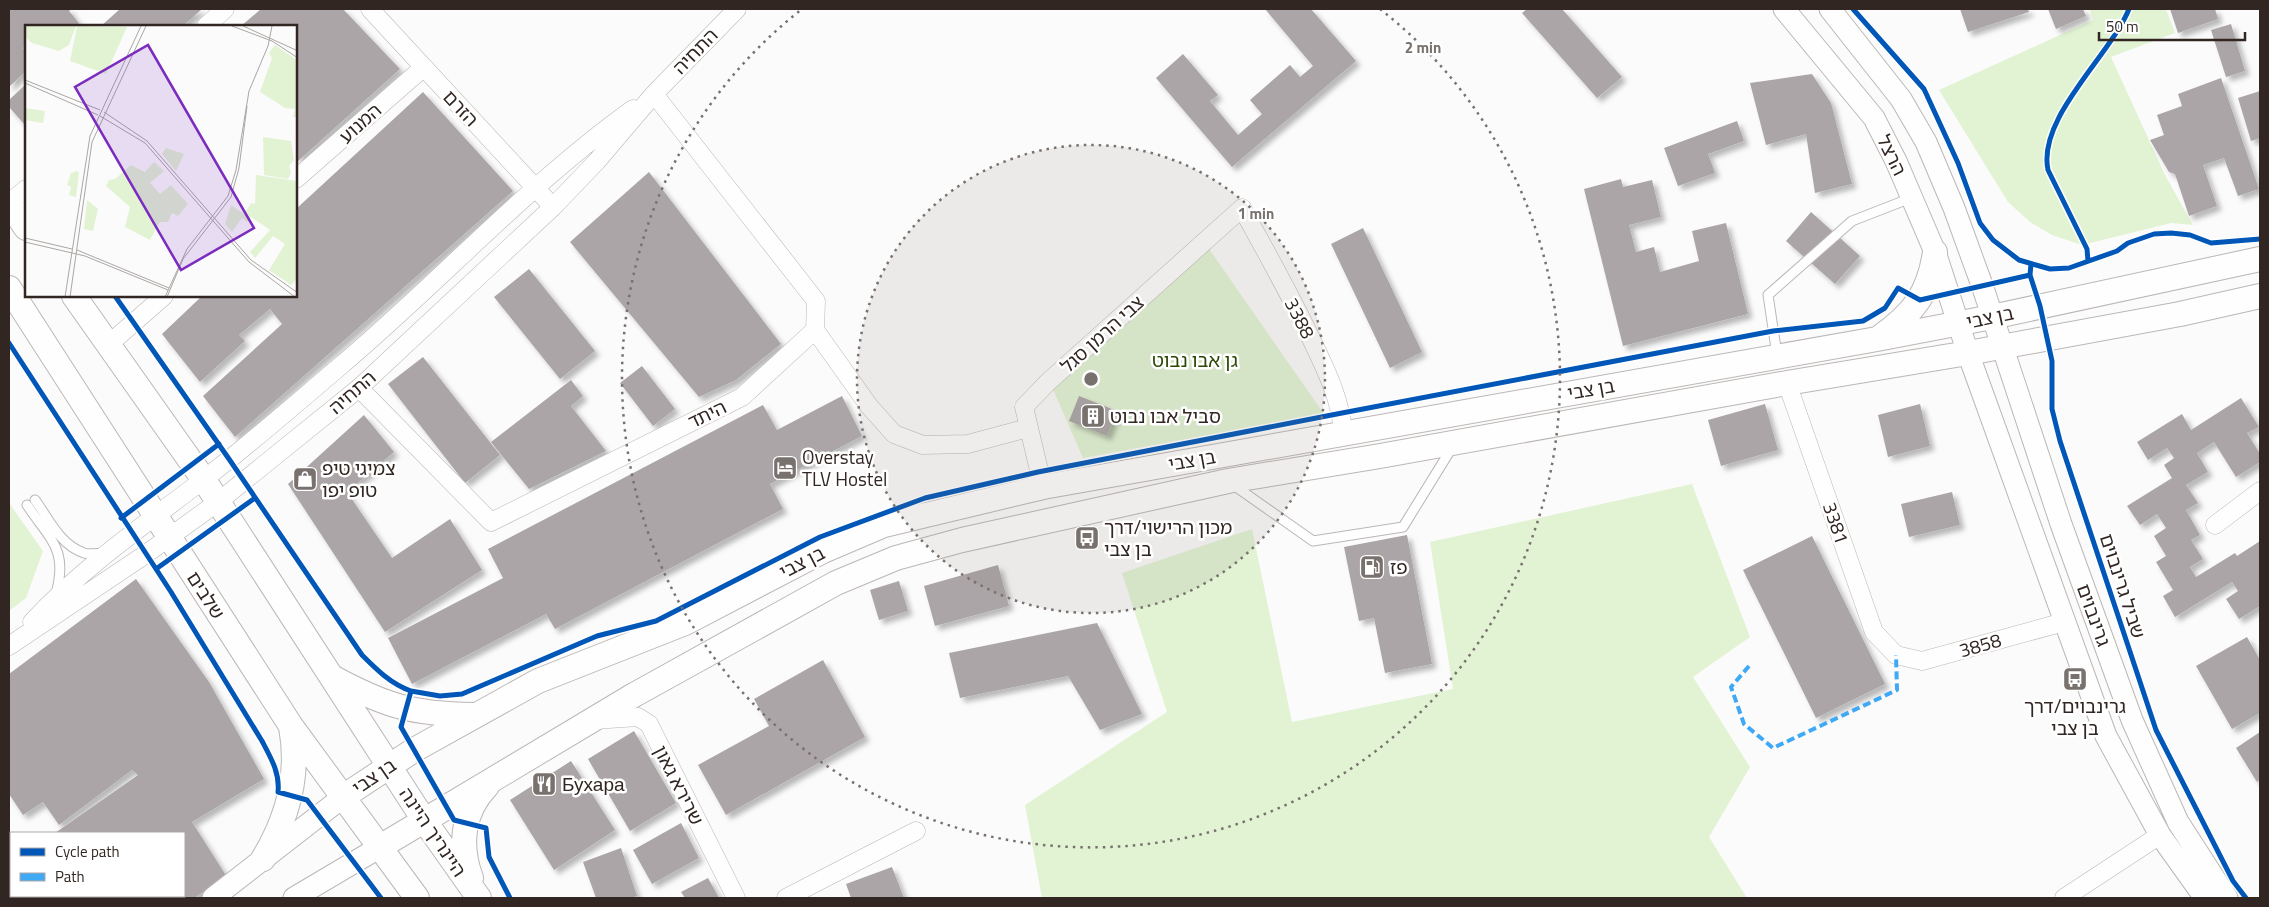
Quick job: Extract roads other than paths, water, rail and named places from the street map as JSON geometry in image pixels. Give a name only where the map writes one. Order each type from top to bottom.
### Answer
[{"type":"main road","points":[[9,203],[25,227]]},
{"type":"main road","points":[[1877,339],[1895,326],[1920,300],[1933,270],[1935,252]]},
{"type":"main road","name":"בן צבי","points":[[343,797],[389,765],[473,715],[538,681],[684,623],[823,550],[884,525],[1043,486],[1877,339],[1992,317],[2260,259]]},
{"type":"main road","name":"שלבים","points":[[9,288],[154,516],[291,726],[343,797]]},
{"type":"main road","name":"בן צבי","points":[[380,847],[592,720],[836,583],[896,558],[962,540],[1228,481],[1968,353],[2170,316],[2260,296]]},
{"type":"main road","points":[[75,298],[204,480],[389,765]]},
{"type":"main road","points":[[330,676],[359,692],[406,709],[435,715],[473,715]]},
{"type":"main road","points":[[263,859],[276,837],[290,796],[295,750],[291,726]]},
{"type":"main road","name":"היינריך היינה","points":[[389,765],[424,820],[479,898]]},
{"type":"main road","points":[[479,898],[463,852],[464,837],[472,806],[492,781]]},
{"type":"main road","points":[[343,797],[417,898]]},
{"type":"street","points":[[207,25],[225,9]]},
{"type":"street","name":"הזרם","points":[[370,9],[553,208]]},
{"type":"street","name":"התחיה","points":[[10,645],[169,538],[218,502],[359,388],[553,208],[597,161],[654,94],[737,9]]},
{"type":"street","name":"הרצל","points":[[1784,9],[1874,118],[1935,252],[1960,323]]},
{"type":"street","name":"הרצל","points":[[1830,9],[1901,99],[1926,142],[1954,208],[1992,317]]},
{"type":"street","name":"המנוע","points":[[298,177],[424,67]]},
{"type":"street","points":[[654,94],[816,301],[815,330],[869,406],[894,434],[923,445],[968,444],[1028,428]]},
{"type":"street","name":"התחיה","points":[[10,645],[55,597],[154,516],[204,480],[340,367],[534,188],[588,141],[654,94]]},
{"type":"street","points":[[9,203],[25,190]]},
{"type":"street","name":"צבי הרמן סגל","points":[[1043,486],[1024,407],[1048,382],[1242,208]]},
{"type":"street","name":"3388","points":[[1242,208],[1301,318],[1325,368],[1342,413],[1343,433]]},
{"type":"street","points":[[108,345],[162,298]]},
{"type":"street","name":"גרינבוים","points":[[1992,317],[2061,524],[2132,720],[2178,822],[2227,898]]},
{"type":"street","name":"גרינבוים","points":[[1960,323],[1968,353],[2106,736],[2160,835],[2205,898]]},
{"type":"street","name":"היתד","points":[[359,388],[491,522],[742,397],[815,330]]},
{"type":"street","name":"3381","points":[[1787,383],[1874,632],[1896,655]]},
{"type":"street","points":[[2215,525],[2260,490]]},
{"type":"street","name":"3858","points":[[1896,655],[1922,661],[2064,622]]},
{"type":"street","name":"שרירא גאון","points":[[592,720],[638,717],[649,724],[736,898]]},
{"type":"street","name":"בן צבי","points":[[213,898],[343,797]]},
{"type":"street","points":[[786,898],[916,831]]},
{"type":"street","points":[[2064,898],[2160,835]]},
{"type":"street","name":"בן צבי","points":[[304,896],[380,847]]},
{"type":"lane","points":[[1777,356],[1768,295],[1852,221],[1912,198]]},
{"type":"lane","points":[[1228,481],[1313,541],[1402,527],[1456,443]]},
{"type":"lane","points":[[55,597],[61,573],[60,558],[31,503],[60,536],[72,546],[85,554],[109,552]]},
{"type":"place","name":"סביל אבו נבוט","points":[[1093,416]]},
{"type":"place","name":"Overstay TLV Hostel","points":[[785,468]]},
{"type":"place","name":"צמיגי טיפ טופ יפו","points":[[305,479]]},
{"type":"place","name":"מכון הרישוי/דרך בן צבי","points":[[1087,538]]},
{"type":"place","name":"פז","points":[[1372,567]]},
{"type":"place","name":"גרינבוים/דרך בן צבי","points":[[2075,679]]},
{"type":"place","name":"Бухара","points":[[544,784]]},
{"type":"park label","name":"גן אבו נבוט","points":[[1195,360]]}]
